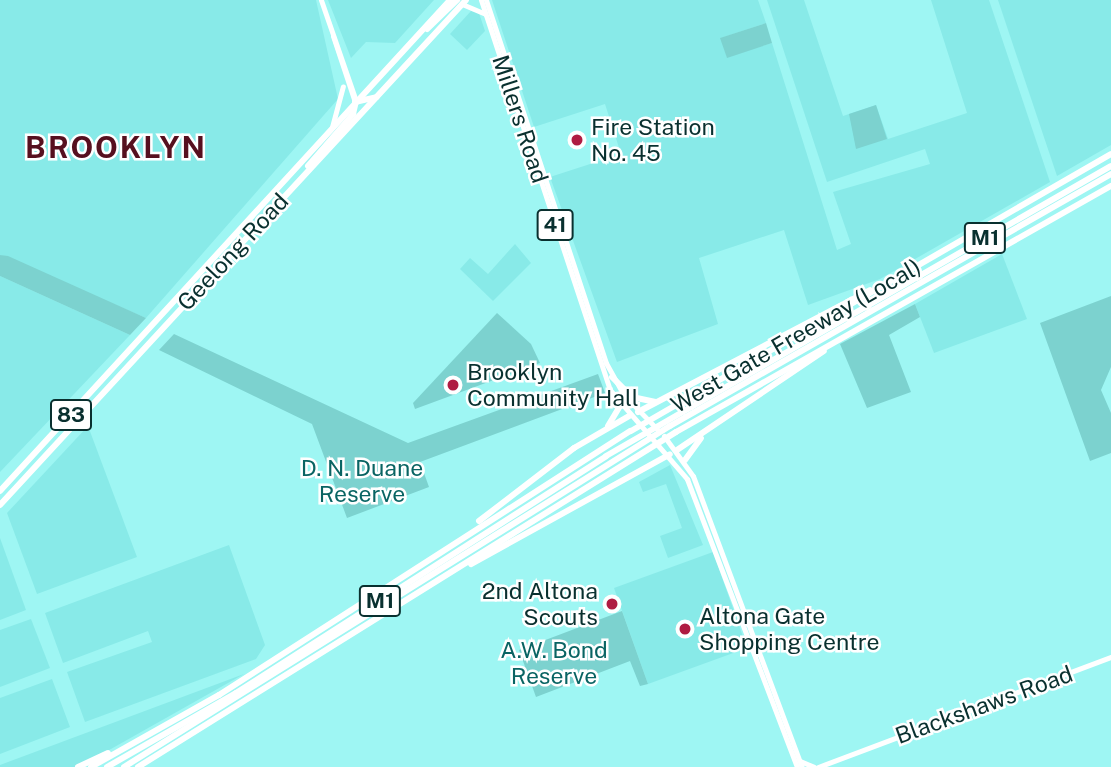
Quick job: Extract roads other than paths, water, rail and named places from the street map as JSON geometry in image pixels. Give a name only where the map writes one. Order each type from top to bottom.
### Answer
[{"type":"highway","name":"Geelong Road","points":[[0,491],[450,0]]},
{"type":"highway","name":"Geelong Road","points":[[0,505],[379,96],[462,1]]},
{"type":"highway","points":[[419,34],[462,1]]},
{"type":"highway","points":[[303,177],[356,102],[379,96]]},
{"type":"highway","name":"West Gate Freeway (Local)","points":[[91,767],[199,706],[631,431],[1111,154]]},
{"type":"highway","name":"M1","points":[[107,767],[247,686],[667,423],[1111,166]]},
{"type":"highway","name":"M1","points":[[667,423],[1111,174]]},
{"type":"highway","name":"West Gate Freeway (Local)","points":[[138,767],[376,621],[648,448],[1111,186]]},
{"type":"highway","points":[[267,202],[274,208]]},
{"type":"highway","points":[[638,412],[919,265]]},
{"type":"highway","points":[[677,450],[854,330]]},
{"type":"highway","points":[[612,377],[632,397],[657,401]]},
{"type":"highway","points":[[604,430],[620,406]]},
{"type":"highway","points":[[685,460],[692,447],[742,407]]},
{"type":"highway","points":[[443,550],[604,430],[629,416]]},
{"type":"highway","name":"M1","points":[[124,767],[640,440]]},
{"type":"highway","points":[[376,621],[670,454]]},
{"type":"highway","points":[[78,767],[199,706]]},
{"type":"main road","points":[[321,0],[356,102]]},
{"type":"main road","name":"Millers Road","points":[[484,0],[607,383],[620,406],[670,454],[717,547]]},
{"type":"main road","points":[[462,1],[488,13]]},
{"type":"main road","name":"Millers Road","points":[[488,13],[612,377],[638,412],[685,460],[797,765]]},
{"type":"main road","points":[[347,81],[368,88]]},
{"type":"main road","points":[[332,127],[347,81]]},
{"type":"main road","points":[[629,416],[638,412]]},
{"type":"main road","points":[[670,454],[677,450]]},
{"type":"main road","name":"Blackshaws Road","points":[[816,767],[1111,657]]},
{"type":"main road","points":[[797,765],[816,767]]},
{"type":"place","name":"Fire Station No. 45","points":[[577,140]]},
{"type":"place","name":"Brooklyn Community Hall","points":[[453,385]]},
{"type":"place","name":"2nd Altona Scouts","points":[[612,604]]},
{"type":"place","name":"Altona Gate Shopping Centre","points":[[685,629]]},
{"type":"district","name":"BROOKLYN","points":[[116,147]]},
{"type":"park label","name":"D. N. Duane Reserve","points":[[362,481]]},
{"type":"park label","name":"A.W. Bond Reserve","points":[[554,663]]}]
